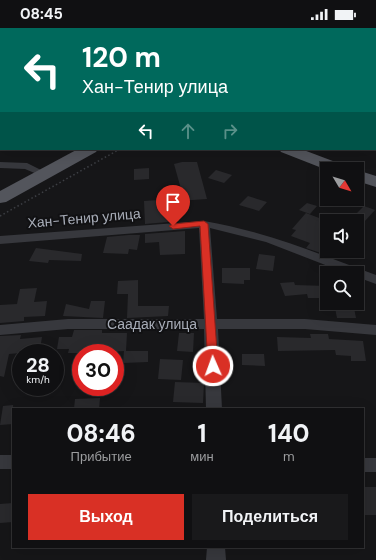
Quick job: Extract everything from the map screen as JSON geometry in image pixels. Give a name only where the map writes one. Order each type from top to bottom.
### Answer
[{"type":"main road","points":[[0,198],[88,150]]},
{"type":"main road","points":[[290,150],[321,162]]},
{"type":"main road","points":[[364,178],[376,182]]},
{"type":"street","points":[[0,165],[27,166],[44,174]]},
{"type":"street","points":[[204,224],[211,324],[214,408]]},
{"type":"street","name":"Хан-Тенир улица","points":[[0,240],[204,224],[233,228],[270,240],[376,280]]},
{"type":"street","name":"Саадак улица","points":[[0,330],[68,324],[305,324],[376,330]]},
{"type":"street","points":[[0,462],[12,462]]},
{"type":"street","points":[[364,465],[376,465]]},
{"type":"street","points":[[216,548],[216,560]]},
{"type":"path","points":[[0,216],[118,150]]},
{"type":"building","points":[[182,162],[197,162],[207,199],[178,201],[176,189],[181,189],[174,164]]},
{"type":"building","points":[[149,168],[149,179],[134,180],[134,169]]},
{"type":"building","points":[[216,170],[232,175],[224,183],[208,178]]},
{"type":"building","points":[[248,196],[267,202],[259,211],[239,205]]},
{"type":"building","points":[[159,200],[159,206],[177,205],[179,221],[145,224],[144,201]]},
{"type":"building","points":[[307,203],[317,206],[310,214],[299,210]]},
{"type":"building","points":[[364,206],[375,210],[365,221],[364,214],[356,214]]},
{"type":"building","points":[[306,213],[320,218],[320,253],[306,248],[310,243],[291,236],[296,230],[292,229]]},
{"type":"building","points":[[185,231],[185,254],[160,255],[159,242],[145,243],[145,234]]},
{"type":"building","points":[[140,235],[137,250],[129,249],[128,254],[103,253],[107,237]]},
{"type":"building","points":[[36,248],[82,254],[81,261],[49,260],[48,263],[29,261]]},
{"type":"building","points":[[259,254],[275,256],[273,271],[256,269]]},
{"type":"building","points":[[222,268],[250,268],[250,280],[244,280],[244,284],[222,283]]},
{"type":"building","points":[[138,280],[138,306],[169,306],[168,316],[127,318],[128,294],[117,294],[118,281]]},
{"type":"building","points":[[294,282],[295,285],[320,286],[320,298],[308,298],[307,294],[285,296],[280,283]]},
{"type":"building","points":[[37,288],[34,302],[47,301],[45,316],[24,317],[24,321],[0,323],[0,305],[17,304],[20,289]]},
{"type":"building","points":[[91,301],[105,301],[103,318],[63,316],[66,304],[89,309]]},
{"type":"building","points":[[335,310],[354,310],[356,318],[337,318]]},
{"type":"building","points":[[74,330],[102,330],[102,333],[127,333],[126,351],[124,351],[124,344],[72,344],[72,353],[68,353],[69,349],[64,349],[64,344],[58,344],[59,337],[72,337]]},
{"type":"building","points":[[179,333],[194,333],[193,352],[177,351]]},
{"type":"building","points":[[310,334],[328,334],[329,339],[363,341],[366,361],[351,361],[351,356],[336,355],[335,350],[278,351],[277,337],[311,338]]},
{"type":"building","points":[[21,335],[20,339],[42,337],[41,344],[12,344],[12,354],[9,354],[4,377],[0,376],[0,336]]},
{"type":"building","points":[[124,351],[148,351],[148,362],[124,363]]},
{"type":"building","points":[[242,354],[264,354],[265,366],[242,365]]},
{"type":"building","points":[[160,359],[183,360],[181,380],[158,379]]},
{"type":"building","points":[[175,382],[204,383],[203,403],[173,402]]},
{"type":"building","points":[[100,398],[99,408],[74,408],[75,399]]},
{"type":"building","points":[[13,405],[12,424],[0,425],[3,406]]},
{"type":"building","points":[[364,487],[376,487],[376,515],[364,515]]},
{"type":"building","points":[[12,503],[12,522],[0,523],[0,504]]},
{"type":"route","points":[[173,226],[204,224],[213,366]]}]
